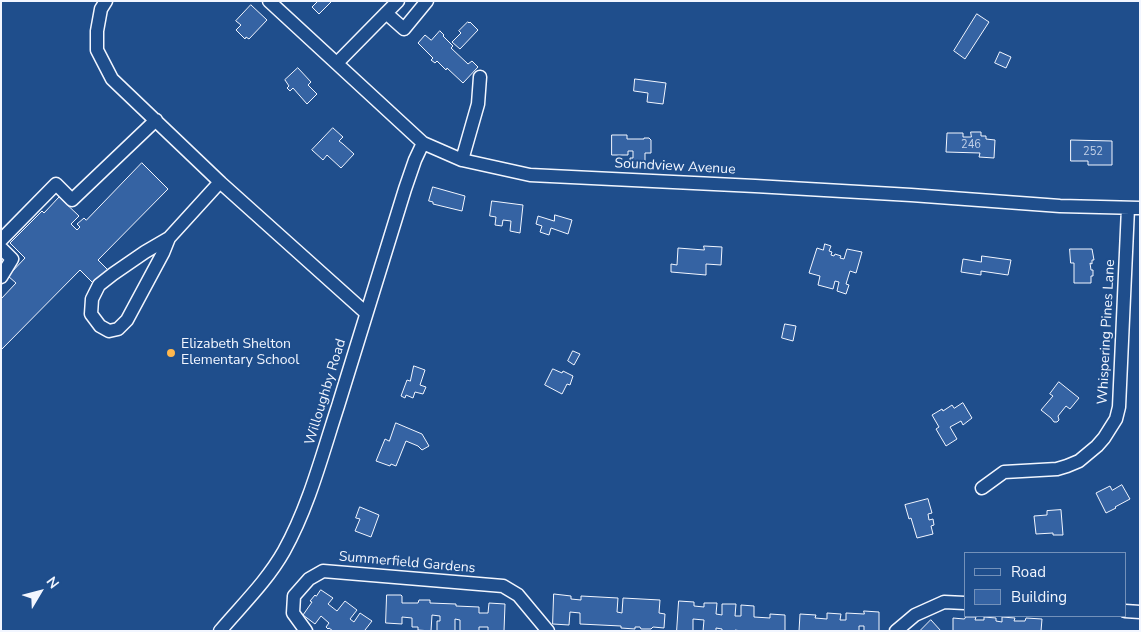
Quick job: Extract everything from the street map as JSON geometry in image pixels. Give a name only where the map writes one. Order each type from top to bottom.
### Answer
[{"type":"street","points":[[106,1],[101,10],[98,24],[97,50],[112,79],[220,182],[366,313]]},
{"type":"street","name":"Soundview Avenue","points":[[269,1],[423,143],[462,160],[530,175],[906,194],[1060,206],[1134,208]]},
{"type":"street","points":[[337,63],[398,1]]},
{"type":"street","points":[[386,14],[404,29],[427,1]]},
{"type":"street","points":[[462,160],[478,104],[480,77]]},
{"type":"street","points":[[1,240],[56,184],[72,200],[156,120]]},
{"type":"street","name":"Willoughby Road","points":[[220,631],[272,570],[292,535],[308,497],[405,189],[423,143]]},
{"type":"street","points":[[169,238],[127,320],[118,329],[109,331],[100,326],[91,314],[92,299],[99,286],[137,257],[169,238],[220,182]]},
{"type":"street","name":"Whispering Pines Lane","points":[[982,488],[1004,472],[1057,469],[1079,461],[1097,446],[1116,419],[1119,406],[1134,208]]},
{"type":"street","points":[[1,248],[12,259],[1,277]]},
{"type":"street","name":"Summerfield Gardens","points":[[306,631],[293,613],[294,596],[309,579],[323,571],[503,586],[518,595],[548,631]]},
{"type":"street","points":[[896,631],[914,614],[944,602],[964,603]]},
{"type":"street","points":[[1126,611],[1140,612]]},
{"type":"building","points":[[318,1],[332,1],[319,14],[312,7]]},
{"type":"building","points":[[251,5],[267,20],[249,39],[246,37],[245,39],[236,30],[241,25],[236,21]]},
{"type":"building","points":[[977,14],[989,22],[965,59],[954,51]]},
{"type":"building","points":[[468,22],[478,30],[460,49],[452,42]]},
{"type":"building","points":[[440,31],[453,46],[451,48],[468,64],[472,61],[478,67],[463,83],[447,68],[446,70],[437,61],[435,63],[431,60],[433,58],[418,43],[425,35],[431,40]]},
{"type":"building","points":[[1000,52],[1011,57],[1006,68],[995,63]]},
{"type":"building","points":[[298,68],[311,82],[308,85],[317,94],[307,104],[293,88],[290,91],[287,88],[289,86],[285,80]]},
{"type":"building","points":[[635,79],[666,83],[663,104],[647,102],[648,93],[634,91]]},
{"type":"building","points":[[333,128],[343,137],[339,141],[354,154],[341,168],[327,155],[323,160],[312,150]]},
{"type":"building","points":[[971,132],[981,132],[981,136],[986,136],[986,139],[995,140],[994,158],[979,157],[980,153],[946,152],[947,133],[963,133],[963,137],[971,137]]},
{"type":"building","points":[[612,135],[627,135],[627,139],[649,138],[651,140],[651,153],[645,153],[645,165],[630,165],[633,151],[628,151],[628,155],[612,155]]},
{"type":"building","points":[[1071,140],[1112,141],[1112,165],[1088,165],[1088,161],[1071,161]]},
{"type":"building","points":[[142,163],[168,189],[98,260],[108,270],[94,284],[80,270],[1,350],[1,299],[16,283],[8,276],[25,258],[10,243],[59,197],[79,216],[71,224],[77,230],[80,227],[77,224],[84,218],[86,220]]},
{"type":"building","points":[[433,187],[465,196],[462,211],[433,204],[433,202],[429,201]]},
{"type":"building","points":[[492,201],[523,205],[520,233],[510,231],[511,221],[503,220],[502,226],[495,225],[496,217],[490,216]]},
{"type":"building","points":[[555,215],[572,220],[568,234],[551,228],[549,235],[540,232],[542,226],[536,224],[538,216],[554,221]]},
{"type":"building","points":[[825,244],[831,246],[829,251],[832,252],[831,255],[834,256],[835,254],[844,259],[847,249],[862,252],[856,273],[850,271],[846,284],[849,285],[846,294],[837,291],[839,282],[835,281],[833,289],[818,285],[820,276],[809,273],[817,248],[823,250]]},
{"type":"building","points":[[704,246],[722,247],[721,265],[706,264],[706,275],[671,272],[671,264],[677,265],[678,248],[704,250]]},
{"type":"building","points":[[1070,249],[1092,249],[1094,260],[1092,260],[1092,264],[1090,263],[1091,270],[1093,270],[1091,283],[1074,283],[1074,263],[1071,263]]},
{"type":"building","points":[[982,256],[1011,260],[1008,275],[981,271],[981,275],[961,272],[963,259],[981,262]]},
{"type":"building","points":[[785,324],[796,326],[793,341],[782,338]]},
{"type":"building","points":[[573,351],[580,354],[574,365],[568,361]]},
{"type":"building","points":[[414,366],[425,370],[420,385],[426,387],[423,394],[415,392],[413,398],[406,395],[405,398],[401,396],[407,380],[410,381]]},
{"type":"building","points":[[553,369],[573,376],[570,385],[567,384],[562,394],[545,385]]},
{"type":"building","points":[[1059,382],[1079,398],[1070,409],[1066,406],[1058,416],[1059,420],[1054,422],[1041,410],[1053,396],[1050,394]]},
{"type":"building","points":[[963,403],[972,418],[963,425],[961,421],[950,427],[957,439],[946,446],[936,429],[939,427],[932,415],[952,405],[954,408]]},
{"type":"building","points":[[396,423],[422,434],[429,446],[422,450],[418,446],[406,441],[396,466],[391,464],[390,466],[376,461],[385,439],[389,441]]},
{"type":"building","points":[[1122,485],[1130,499],[1106,513],[1096,493],[1110,486],[1112,490]]},
{"type":"building","points":[[928,499],[932,513],[928,514],[929,520],[933,519],[934,525],[931,526],[933,534],[917,538],[905,505]]},
{"type":"building","points":[[360,507],[379,515],[371,537],[355,531],[360,519],[356,518]]},
{"type":"building","points":[[1061,510],[1063,535],[1053,535],[1053,533],[1036,534],[1034,516],[1047,515],[1047,511]]},
{"type":"building","points":[[321,590],[333,598],[328,604],[337,611],[345,601],[357,610],[350,619],[354,622],[360,613],[372,621],[366,631],[333,631],[326,627],[329,623],[321,616],[315,624],[303,615],[312,602],[310,601]]},
{"type":"building","points":[[554,594],[571,596],[571,599],[581,600],[581,596],[618,598],[617,612],[622,613],[623,598],[660,600],[659,613],[665,614],[664,628],[641,629],[640,627],[635,627],[635,629],[621,628],[621,626],[580,624],[580,613],[570,612],[569,625],[553,624]]},
{"type":"building","points":[[387,595],[401,595],[402,603],[418,603],[419,600],[430,600],[430,603],[479,607],[479,613],[488,613],[489,603],[505,604],[504,631],[488,631],[488,627],[479,627],[479,631],[460,631],[460,620],[455,619],[455,631],[437,631],[437,621],[440,621],[440,616],[432,615],[431,631],[418,630],[418,627],[412,627],[412,618],[402,617],[402,624],[386,623]]},
{"type":"building","points":[[679,601],[694,602],[694,606],[704,607],[704,603],[717,603],[716,614],[722,615],[722,604],[736,604],[735,616],[741,616],[741,605],[754,606],[754,617],[770,618],[770,614],[785,615],[785,631],[722,631],[722,629],[716,628],[716,631],[703,631],[704,620],[693,619],[693,631],[677,631]]},
{"type":"building","points":[[864,611],[879,612],[879,631],[864,631],[864,626],[859,626],[859,631],[799,631],[800,614],[816,615],[815,618],[827,619],[827,613],[841,614],[840,620],[846,620],[846,613],[864,614]]},
{"type":"building","points":[[966,617],[976,617],[975,620],[984,620],[984,617],[996,618],[996,621],[1002,622],[1002,617],[1015,618],[1014,621],[1025,621],[1026,618],[1042,619],[1041,631],[953,631],[953,618],[964,619]]},
{"type":"building","points":[[931,620],[941,631],[920,631]]},
{"type":"place","name":"Elizabeth Shelton Elementary School","points":[[171,353]]}]
